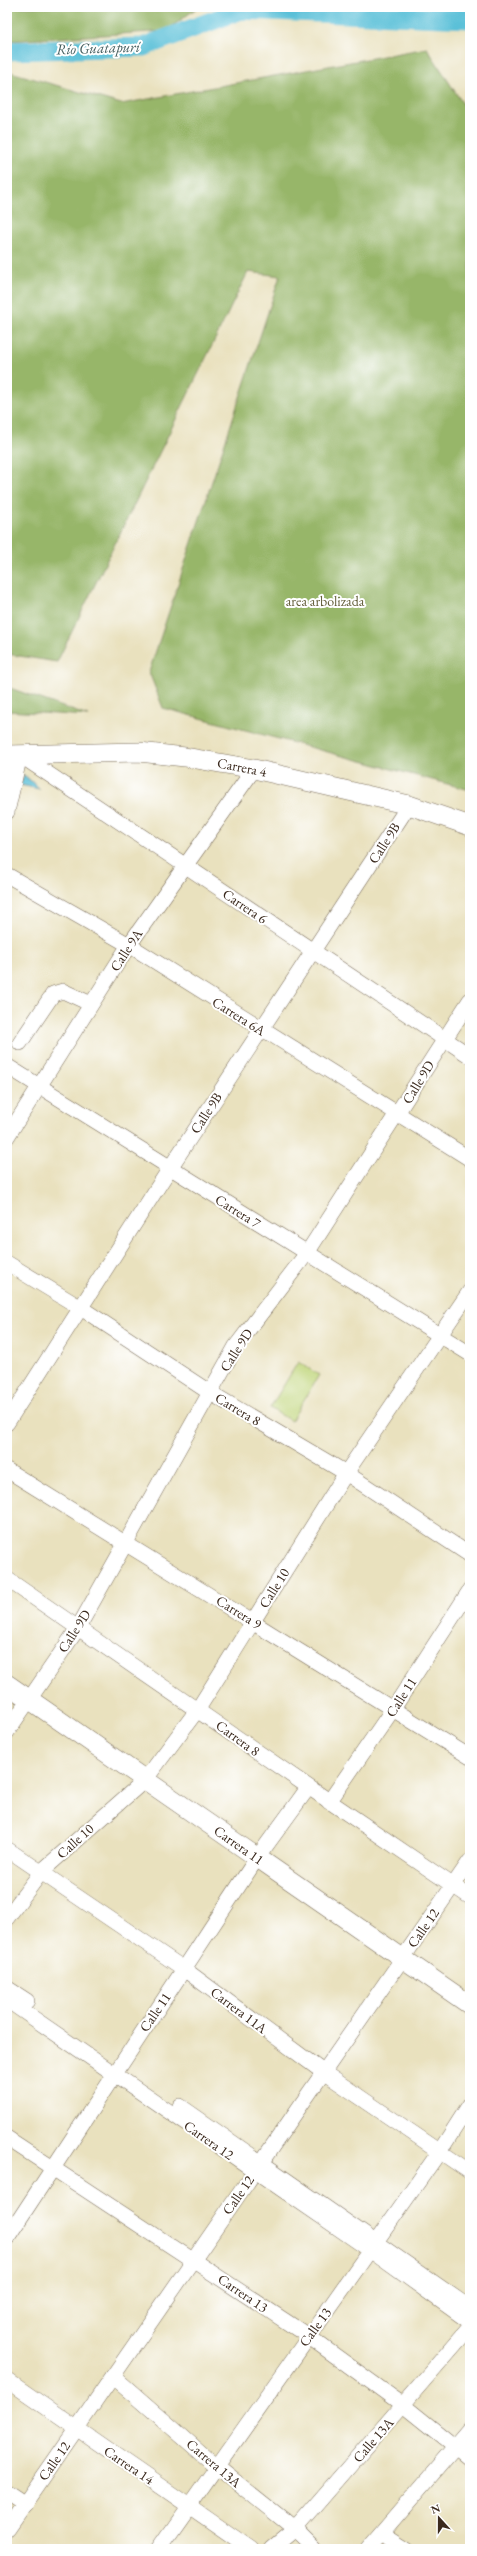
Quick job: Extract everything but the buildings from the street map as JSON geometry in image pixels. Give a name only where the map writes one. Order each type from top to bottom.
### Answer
[{"type":"main road","name":"Carrera 4","points":[[14,755],[139,752],[185,757],[254,769],[409,805],[470,826]]},
{"type":"main road","name":"Carrera 11","points":[[7,1684],[26,1704],[399,1962],[470,2017]]},
{"type":"main road","name":"Carrera 11","points":[[7,1697],[26,1704]]},
{"type":"main road","name":"Carrera 11","points":[[399,1962],[470,2005]]},
{"type":"street","points":[[7,812],[14,755]]},
{"type":"street","name":"Carrera 6","points":[[14,755],[184,865],[470,1056]]},
{"type":"street","name":"Calle 9A","points":[[9,1129],[39,1086],[129,945],[184,865],[254,769]]},
{"type":"street","name":"Calle 9B","points":[[7,1423],[170,1168],[409,805]]},
{"type":"street","name":"Carrera 6A","points":[[7,875],[129,945],[261,1030],[470,1159]]},
{"type":"street","points":[[20,1043],[53,994],[63,991],[91,1004]]},
{"type":"street","name":"Calle 9D","points":[[7,1732],[78,1628],[236,1346],[307,1253],[398,1115],[444,1039],[470,1000]]},
{"type":"street","name":"Carrera 7","points":[[7,1066],[470,1354]]},
{"type":"street","name":"Carrera 8","points":[[7,1263],[81,1308],[210,1392],[346,1473],[470,1555]]},
{"type":"street","name":"Calle 10","points":[[7,1918],[42,1871],[140,1784],[198,1710],[346,1473],[441,1337],[470,1291]]},
{"type":"street","name":"Carrera 9","points":[[7,1470],[127,1542],[393,1709],[468,1753]]},
{"type":"street","name":"Carrera 8","points":[[7,1578],[308,1788],[470,1897]]},
{"type":"street","name":"Calle 11","points":[[329,1802],[393,1709],[470,1590]]},
{"type":"street","name":"Calle 11","points":[[7,2238],[117,2068],[255,1863],[308,1788]]},
{"type":"street","name":"Carrera 11A","points":[[7,1849],[42,1871],[184,1969],[323,2072],[470,2172]]},
{"type":"street","name":"Calle 12","points":[[7,2529],[470,1861]]},
{"type":"street","name":"Carrera 12","points":[[7,1988],[117,2068],[258,2167],[373,2245],[470,2308]]},
{"type":"street","name":"Carrera 12","points":[[7,2000],[117,2068]]},
{"type":"street","name":"Calle 13","points":[[159,2549],[190,2506],[216,2466],[440,2151],[470,2104]]},
{"type":"street","name":"Carrera 13","points":[[7,2138],[308,2336],[403,2405],[454,2448],[470,2459]]},
{"type":"street","name":"Carrera 12","points":[[373,2245],[470,2322]]},
{"type":"street","name":"Calle 13A","points":[[271,2549],[295,2529],[470,2327]]},
{"type":"street","name":"Carrera 13A","points":[[113,2376],[216,2466],[295,2529],[315,2549]]},
{"type":"street","name":"Carrera 14","points":[[7,2380],[251,2549]]},
{"type":"street","points":[[368,2549],[470,2430]]},
{"type":"street","points":[[7,2492],[25,2504]]},
{"type":"street","points":[[382,2533],[407,2549]]},
{"type":"green space","points":[[7,7],[198,7],[166,31],[7,41]]},
{"type":"green space","name":"area arbolizada","points":[[427,48],[470,115],[470,790],[163,708],[149,672],[280,276],[248,272],[57,662],[7,654],[7,71],[121,104]]},
{"type":"green space","points":[[7,687],[88,716],[7,711]]},
{"type":"green space","points":[[298,1362],[319,1375],[291,1421],[270,1408]]},
{"type":"water","points":[[24,775],[40,789],[20,785]]},
{"type":"waterway","name":"Río Guatapurí","points":[[7,51],[143,47],[241,10],[470,19]]}]
